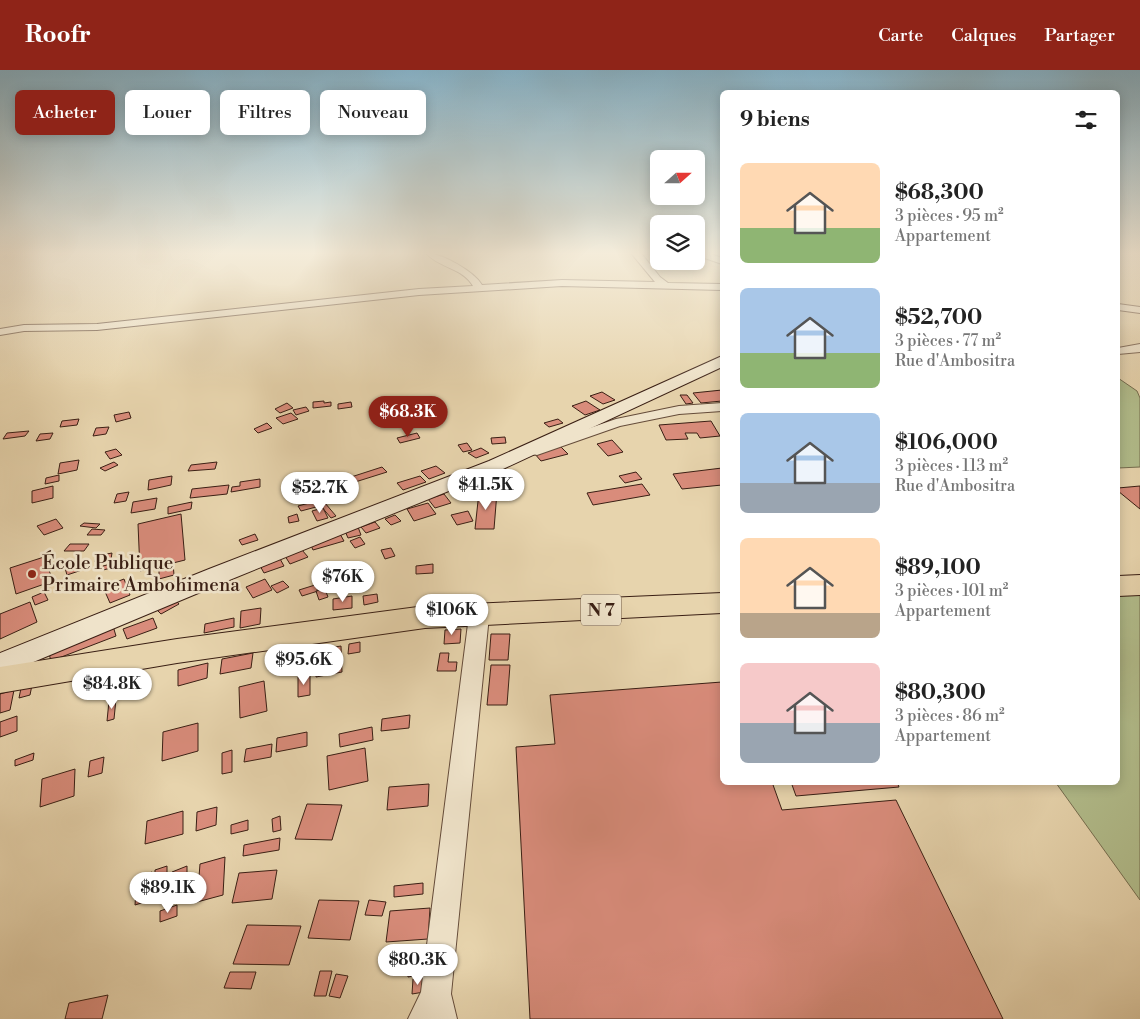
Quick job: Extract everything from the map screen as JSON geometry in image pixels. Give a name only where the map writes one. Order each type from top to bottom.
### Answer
[{"type":"main road","points":[[0,665],[218,574],[496,465],[720,362]]},
{"type":"main road","points":[[1120,586],[1140,585]]},
{"type":"main road","name":"N 7","points":[[0,680],[167,653],[425,617],[720,604]]},
{"type":"street","points":[[0,332],[24,328],[97,328],[372,297]]},
{"type":"street","points":[[1120,307],[1140,310]]},
{"type":"street","points":[[1120,352],[1140,348]]},
{"type":"street","points":[[496,465],[616,423],[679,410],[720,407]]},
{"type":"street","points":[[434,1011],[479,616]]},
{"type":"green space","points":[[1120,379],[1137,391],[1140,398],[1140,467],[1120,468]]},
{"type":"green space","points":[[1140,592],[1140,900],[1057,785],[1120,785],[1120,593]]},
{"type":"building","points":[[720,390],[720,401],[701,403],[693,393]]},
{"type":"building","points":[[602,392],[615,400],[603,404],[590,396]]},
{"type":"building","points":[[680,395],[687,395],[693,403],[686,404]]},
{"type":"building","points":[[324,401],[324,403],[331,402],[331,406],[313,408],[313,402]]},
{"type":"building","points":[[586,401],[600,410],[585,415],[572,406]]},
{"type":"building","points":[[351,402],[352,407],[338,409],[338,404]]},
{"type":"building","points":[[287,403],[293,408],[280,413],[275,409]]},
{"type":"building","points":[[306,407],[309,411],[296,415],[293,410]]},
{"type":"building","points":[[129,412],[131,418],[116,422],[114,415]]},
{"type":"building","points":[[291,413],[298,419],[283,424],[276,418]]},
{"type":"building","points":[[79,419],[77,425],[60,427],[62,421]]},
{"type":"building","points":[[558,419],[563,423],[549,427],[544,423]]},
{"type":"building","points":[[711,421],[720,436],[700,438],[697,433],[685,433],[688,439],[666,440],[659,425]]},
{"type":"building","points":[[267,423],[272,428],[258,433],[254,429]]},
{"type":"building","points":[[109,427],[106,434],[93,436],[96,428]]},
{"type":"building","points":[[29,431],[25,436],[3,439],[7,433]]},
{"type":"building","points":[[53,433],[50,439],[36,441],[40,434]]},
{"type":"building","points":[[417,433],[420,438],[400,443],[397,438]]},
{"type":"building","points":[[505,437],[506,443],[492,444],[491,438]]},
{"type":"building","points":[[612,440],[623,452],[608,456],[597,444]]},
{"type":"building","points":[[467,443],[472,450],[463,452],[458,445]]},
{"type":"building","points":[[560,446],[568,454],[541,461],[534,453]]},
{"type":"building","points":[[481,448],[489,453],[476,458],[468,453]]},
{"type":"building","points":[[116,449],[122,455],[110,459],[105,452]]},
{"type":"building","points":[[79,460],[77,470],[58,474],[60,463]]},
{"type":"building","points":[[114,462],[118,465],[105,471],[100,468]]},
{"type":"building","points":[[217,462],[215,469],[188,471],[191,465]]},
{"type":"building","points":[[436,466],[445,473],[429,479],[421,471]]},
{"type":"building","points":[[382,467],[387,472],[352,483],[348,478]]},
{"type":"building","points":[[720,468],[720,485],[682,489],[673,474]]},
{"type":"building","points":[[636,472],[642,479],[625,483],[619,476]]},
{"type":"building","points":[[499,474],[499,481],[489,482],[488,475]]},
{"type":"building","points":[[59,475],[59,481],[45,484],[46,478]]},
{"type":"building","points":[[172,476],[171,485],[148,490],[149,480]]},
{"type":"building","points":[[420,476],[426,482],[403,490],[397,483]]},
{"type":"building","points":[[260,479],[260,487],[231,492],[232,487],[240,486],[240,482]]},
{"type":"building","points":[[642,484],[650,495],[593,505],[587,493]]},
{"type":"building","points":[[229,485],[227,494],[190,498],[192,489]]},
{"type":"building","points":[[462,485],[468,491],[458,494],[452,488]]},
{"type":"building","points":[[53,486],[53,498],[32,503],[32,491]]},
{"type":"building","points":[[1140,486],[1140,509],[1120,493],[1120,488]]},
{"type":"building","points":[[129,492],[126,501],[114,503],[117,494]]},
{"type":"building","points":[[479,492],[497,492],[494,529],[475,529]]},
{"type":"building","points":[[444,494],[451,503],[435,508],[428,499]]},
{"type":"building","points":[[157,498],[155,509],[131,513],[133,502]]},
{"type":"building","points":[[192,502],[191,509],[168,514],[168,507]]},
{"type":"building","points":[[313,502],[316,507],[301,511],[298,506]]},
{"type":"building","points":[[325,503],[336,516],[331,518],[320,505]]},
{"type":"building","points":[[428,503],[436,514],[414,521],[407,509]]},
{"type":"building","points":[[323,508],[328,518],[317,521],[312,511]]},
{"type":"building","points":[[468,511],[473,521],[457,525],[451,515]]},
{"type":"building","points":[[181,514],[185,560],[173,563],[174,575],[159,579],[159,566],[140,571],[138,524]]},
{"type":"building","points":[[297,514],[299,521],[289,523],[288,517]]},
{"type":"building","points":[[395,515],[401,521],[391,525],[385,519]]},
{"type":"building","points":[[56,519],[63,528],[44,535],[37,526]]},
{"type":"building","points":[[375,522],[380,528],[366,533],[361,527]]},
{"type":"building","points":[[84,523],[100,524],[96,528],[80,526]]},
{"type":"building","points":[[358,527],[361,535],[348,538],[345,531]]},
{"type":"building","points":[[92,529],[105,530],[101,535],[87,535]]},
{"type":"building","points":[[255,534],[258,540],[242,545],[239,540]]},
{"type":"building","points":[[340,534],[344,541],[313,550],[310,543]]},
{"type":"building","points":[[360,537],[365,544],[355,548],[350,541]]},
{"type":"building","points":[[70,544],[89,544],[84,551],[64,551]]},
{"type":"building","points":[[391,548],[395,556],[385,559],[381,550]]},
{"type":"building","points":[[302,550],[308,557],[290,564],[285,556]]},
{"type":"building","points":[[112,553],[111,559],[95,562],[96,556]]},
{"type":"building","points":[[44,557],[53,581],[16,594],[10,568]]},
{"type":"building","points":[[279,557],[284,566],[264,573],[259,564]]},
{"type":"building","points":[[86,561],[88,568],[67,575],[65,568]]},
{"type":"building","points":[[119,562],[119,566],[103,570],[103,566]]},
{"type":"building","points":[[433,564],[433,573],[416,574],[416,566]]},
{"type":"building","points":[[124,579],[130,595],[110,603],[103,587]]},
{"type":"building","points":[[265,579],[272,590],[253,598],[246,587]]},
{"type":"building","points":[[283,581],[289,587],[277,593],[271,586]]},
{"type":"building","points":[[315,585],[318,591],[302,596],[299,590]]},
{"type":"building","points":[[325,589],[328,597],[319,600],[316,591]]},
{"type":"building","points":[[44,592],[48,600],[35,605],[32,597]]},
{"type":"building","points":[[377,594],[378,602],[364,605],[363,596]]},
{"type":"building","points":[[172,596],[179,604],[161,614],[153,606]]},
{"type":"building","points":[[352,596],[352,608],[333,610],[333,599]]},
{"type":"building","points":[[30,602],[37,622],[0,639],[0,614]]},
{"type":"building","points":[[261,608],[260,624],[240,628],[241,611]]},
{"type":"building","points":[[153,618],[157,628],[127,639],[123,629]]},
{"type":"building","points":[[234,618],[234,627],[204,633],[205,624]]},
{"type":"building","points":[[113,626],[116,636],[51,661],[48,650]]},
{"type":"building","points":[[461,629],[460,643],[444,644],[445,630]]},
{"type":"building","points":[[491,634],[510,634],[508,660],[489,660]]},
{"type":"building","points":[[360,642],[360,652],[348,654],[349,644]]},
{"type":"building","points":[[308,646],[308,665],[278,671],[279,651]]},
{"type":"building","points":[[341,646],[342,672],[316,677],[316,650]]},
{"type":"building","points":[[253,653],[251,668],[220,674],[222,659]]},
{"type":"building","points":[[440,653],[449,653],[448,662],[457,662],[456,671],[437,671]]},
{"type":"building","points":[[208,663],[207,678],[178,686],[178,670]]},
{"type":"building","points":[[491,665],[510,665],[507,705],[487,705]]},
{"type":"building","points":[[310,675],[310,695],[298,697],[298,677]]},
{"type":"building","points":[[33,680],[30,695],[19,698],[22,683]]},
{"type":"building","points":[[264,681],[267,711],[240,718],[239,687]]},
{"type":"building","points":[[720,682],[720,785],[773,785],[782,810],[896,800],[1003,1019],[530,1019],[516,747],[555,744],[550,695]]},
{"type":"building","points":[[14,690],[10,710],[0,713],[0,694]]},
{"type":"building","points":[[116,699],[114,719],[107,721],[109,701]]},
{"type":"building","points":[[410,715],[409,728],[381,731],[382,719]]},
{"type":"building","points":[[17,716],[17,731],[0,737],[0,722]]},
{"type":"building","points":[[198,723],[198,751],[162,761],[163,732]]},
{"type":"building","points":[[372,727],[373,740],[340,747],[339,734]]},
{"type":"building","points":[[307,732],[307,746],[276,752],[277,738]]},
{"type":"building","points":[[272,744],[271,757],[244,762],[246,749]]},
{"type":"building","points":[[365,748],[368,781],[329,790],[327,756]]},
{"type":"building","points":[[232,750],[232,772],[222,774],[222,753]]},
{"type":"building","points":[[34,753],[33,760],[15,766],[15,760]]},
{"type":"building","points":[[104,757],[102,773],[88,777],[90,761]]},
{"type":"building","points":[[75,769],[74,796],[40,807],[42,779]]},
{"type":"building","points":[[429,784],[428,806],[387,810],[389,787]]},
{"type":"building","points":[[792,785],[898,785],[899,787],[796,796]]},
{"type":"building","points":[[307,804],[342,805],[332,840],[295,839]]},
{"type":"building","points":[[217,807],[216,825],[196,831],[197,812]]},
{"type":"building","points":[[183,811],[183,834],[145,844],[147,821]]},
{"type":"building","points":[[280,816],[281,830],[273,832],[272,819]]},
{"type":"building","points":[[248,820],[248,830],[231,834],[231,825]]},
{"type":"building","points":[[280,838],[279,850],[243,856],[244,845]]},
{"type":"building","points":[[225,857],[223,895],[197,902],[200,864]]},
{"type":"building","points":[[167,866],[167,897],[155,900],[155,870]]},
{"type":"building","points":[[187,866],[187,890],[171,896],[172,872]]},
{"type":"building","points":[[277,870],[272,899],[232,903],[239,873]]},
{"type":"building","points":[[152,872],[151,900],[135,905],[137,877]]},
{"type":"building","points":[[423,883],[423,894],[394,897],[394,886]]},
{"type":"building","points":[[319,900],[359,901],[350,940],[308,938]]},
{"type":"building","points":[[369,900],[386,902],[382,916],[365,915]]},
{"type":"building","points":[[177,905],[177,916],[160,922],[160,911]]},
{"type":"building","points":[[430,908],[428,939],[386,942],[390,911]]},
{"type":"building","points":[[247,925],[301,926],[289,965],[233,964]]},
{"type":"building","points":[[424,947],[424,960],[412,962],[412,948]]},
{"type":"building","points":[[423,965],[424,974],[408,977],[407,968]]},
{"type":"building","points":[[320,971],[332,971],[326,996],[314,996]]},
{"type":"building","points":[[230,972],[256,972],[251,989],[224,988]]},
{"type":"building","points":[[336,974],[348,976],[340,998],[329,996]]},
{"type":"building","points":[[424,978],[424,992],[412,994],[413,979]]},
{"type":"building","points":[[108,995],[102,1019],[65,1019],[69,1003]]},
{"type":"place","name":"École Publique Primaire Ambohimena","points":[[32,574]]}]
